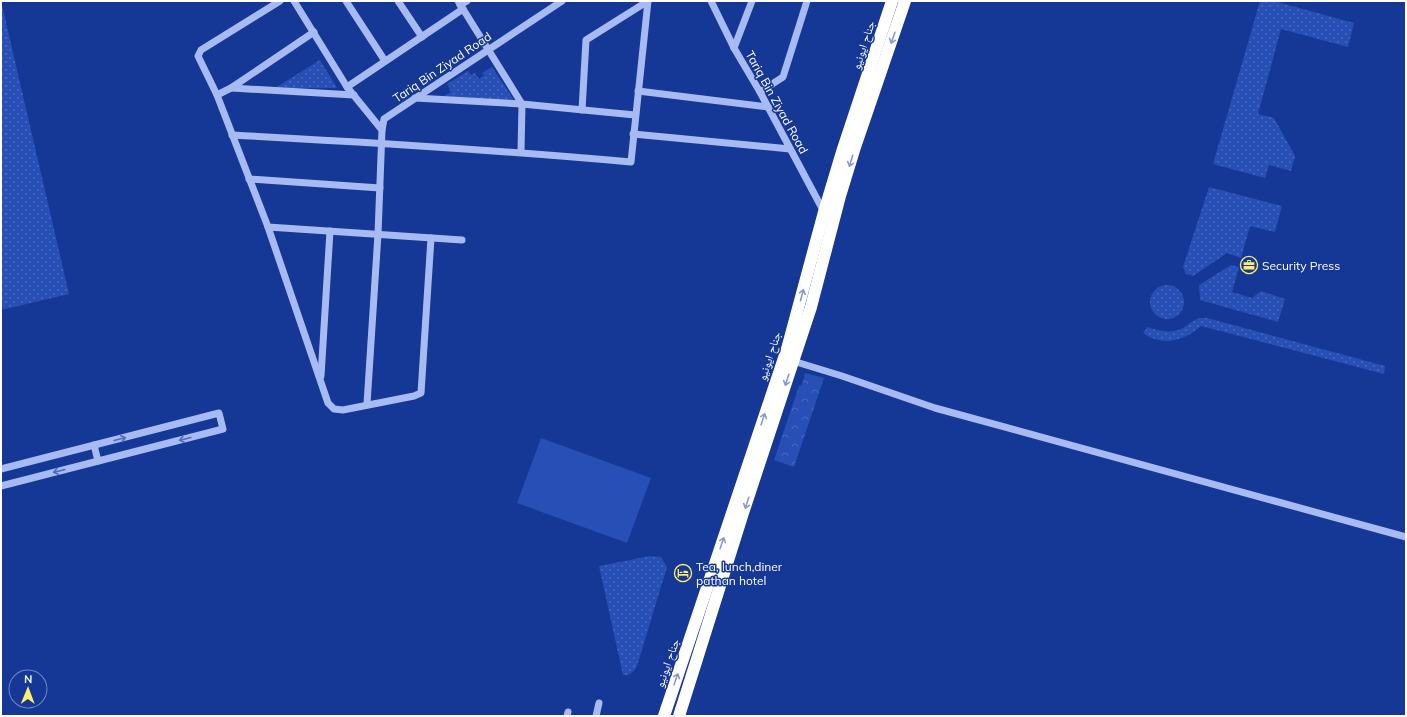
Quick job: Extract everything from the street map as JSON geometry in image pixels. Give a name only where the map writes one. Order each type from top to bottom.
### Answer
[{"type":"highway","name":"جناح ایونیو","points":[[664,716],[787,349],[824,212],[842,152],[892,1]]},
{"type":"highway","name":"جناح ایونیو","points":[[679,716],[743,513],[811,307],[837,207],[855,148],[905,1]]},
{"type":"street","points":[[280,1],[199,52],[198,58],[217,95],[268,227],[328,403],[334,409],[343,410],[367,404],[414,396],[421,393],[430,238]]},
{"type":"street","points":[[294,1],[347,87],[382,130],[378,234],[367,404]]},
{"type":"street","points":[[346,1],[385,61]]},
{"type":"street","points":[[398,1],[422,37]]},
{"type":"street","points":[[347,87],[422,37],[460,5],[467,1]]},
{"type":"street","name":"Tariq Bin Ziyad Road","points":[[382,130],[384,119],[562,1]]},
{"type":"street","points":[[232,135],[382,142],[630,162],[648,1]]},
{"type":"street","points":[[582,110],[586,40],[648,1]]},
{"type":"street","name":"Tariq Bin Ziyad Road","points":[[712,1],[734,48],[768,106],[824,212]]},
{"type":"street","points":[[734,48],[752,1]]},
{"type":"street","points":[[760,92],[783,77],[807,1]]},
{"type":"street","points":[[460,5],[522,104],[520,152]]},
{"type":"street","points":[[217,95],[231,88],[314,32]]},
{"type":"street","points":[[231,88],[354,95]]},
{"type":"street","points":[[638,91],[768,106]]},
{"type":"street","points":[[415,98],[522,104],[635,115]]},
{"type":"street","points":[[633,134],[790,149]]},
{"type":"street","points":[[249,179],[380,188]]},
{"type":"street","points":[[268,227],[462,240]]},
{"type":"street","points":[[321,380],[330,231]]},
{"type":"street","points":[[793,361],[935,408],[1406,537]]},
{"type":"street","points":[[1,469],[219,413],[223,430],[1,486]]},
{"type":"street","points":[[94,445],[98,461]]},
{"type":"street","points":[[596,716],[599,703]]},
{"type":"green space","points":[[1,1],[69,294],[1,310]]},
{"type":"green space","points":[[1260,1],[1274,1],[1354,23],[1348,47],[1281,29],[1258,114],[1274,118],[1295,156],[1291,171],[1269,165],[1265,178],[1213,164]]},
{"type":"green space","points":[[320,60],[337,88],[275,88]]},
{"type":"green space","points":[[492,67],[514,100],[442,97],[451,92],[447,84],[468,71],[471,75],[475,73],[479,79],[484,75],[482,73]]},
{"type":"green space","points":[[1209,187],[1282,206],[1275,232],[1250,226],[1241,258],[1227,253],[1193,276],[1186,274],[1183,267]]},
{"type":"green space","points":[[1231,265],[1239,267],[1232,292],[1252,298],[1261,291],[1285,299],[1278,322],[1200,300],[1199,285]]},
{"type":"green space","points":[[1167,285],[1179,290],[1184,302],[1179,314],[1167,319],[1155,314],[1150,302],[1155,290]]},
{"type":"green space","points":[[1200,318],[1207,318],[1385,366],[1384,374],[1201,326],[1188,335],[1166,341],[1158,340],[1143,333],[1148,327],[1166,331],[1179,330]]},
{"type":"green space","points":[[805,373],[824,378],[794,467],[774,460],[799,386],[802,385]]},
{"type":"green space","points":[[541,438],[651,478],[627,543],[517,503]]},
{"type":"green space","points":[[650,556],[661,557],[667,567],[637,666],[634,671],[628,675],[623,675],[599,566]]},
{"type":"place","name":"Security Press","points":[[1249,265]]},
{"type":"place","name":"Tea, lunch,diner pathan hotel","points":[[683,573]]}]
